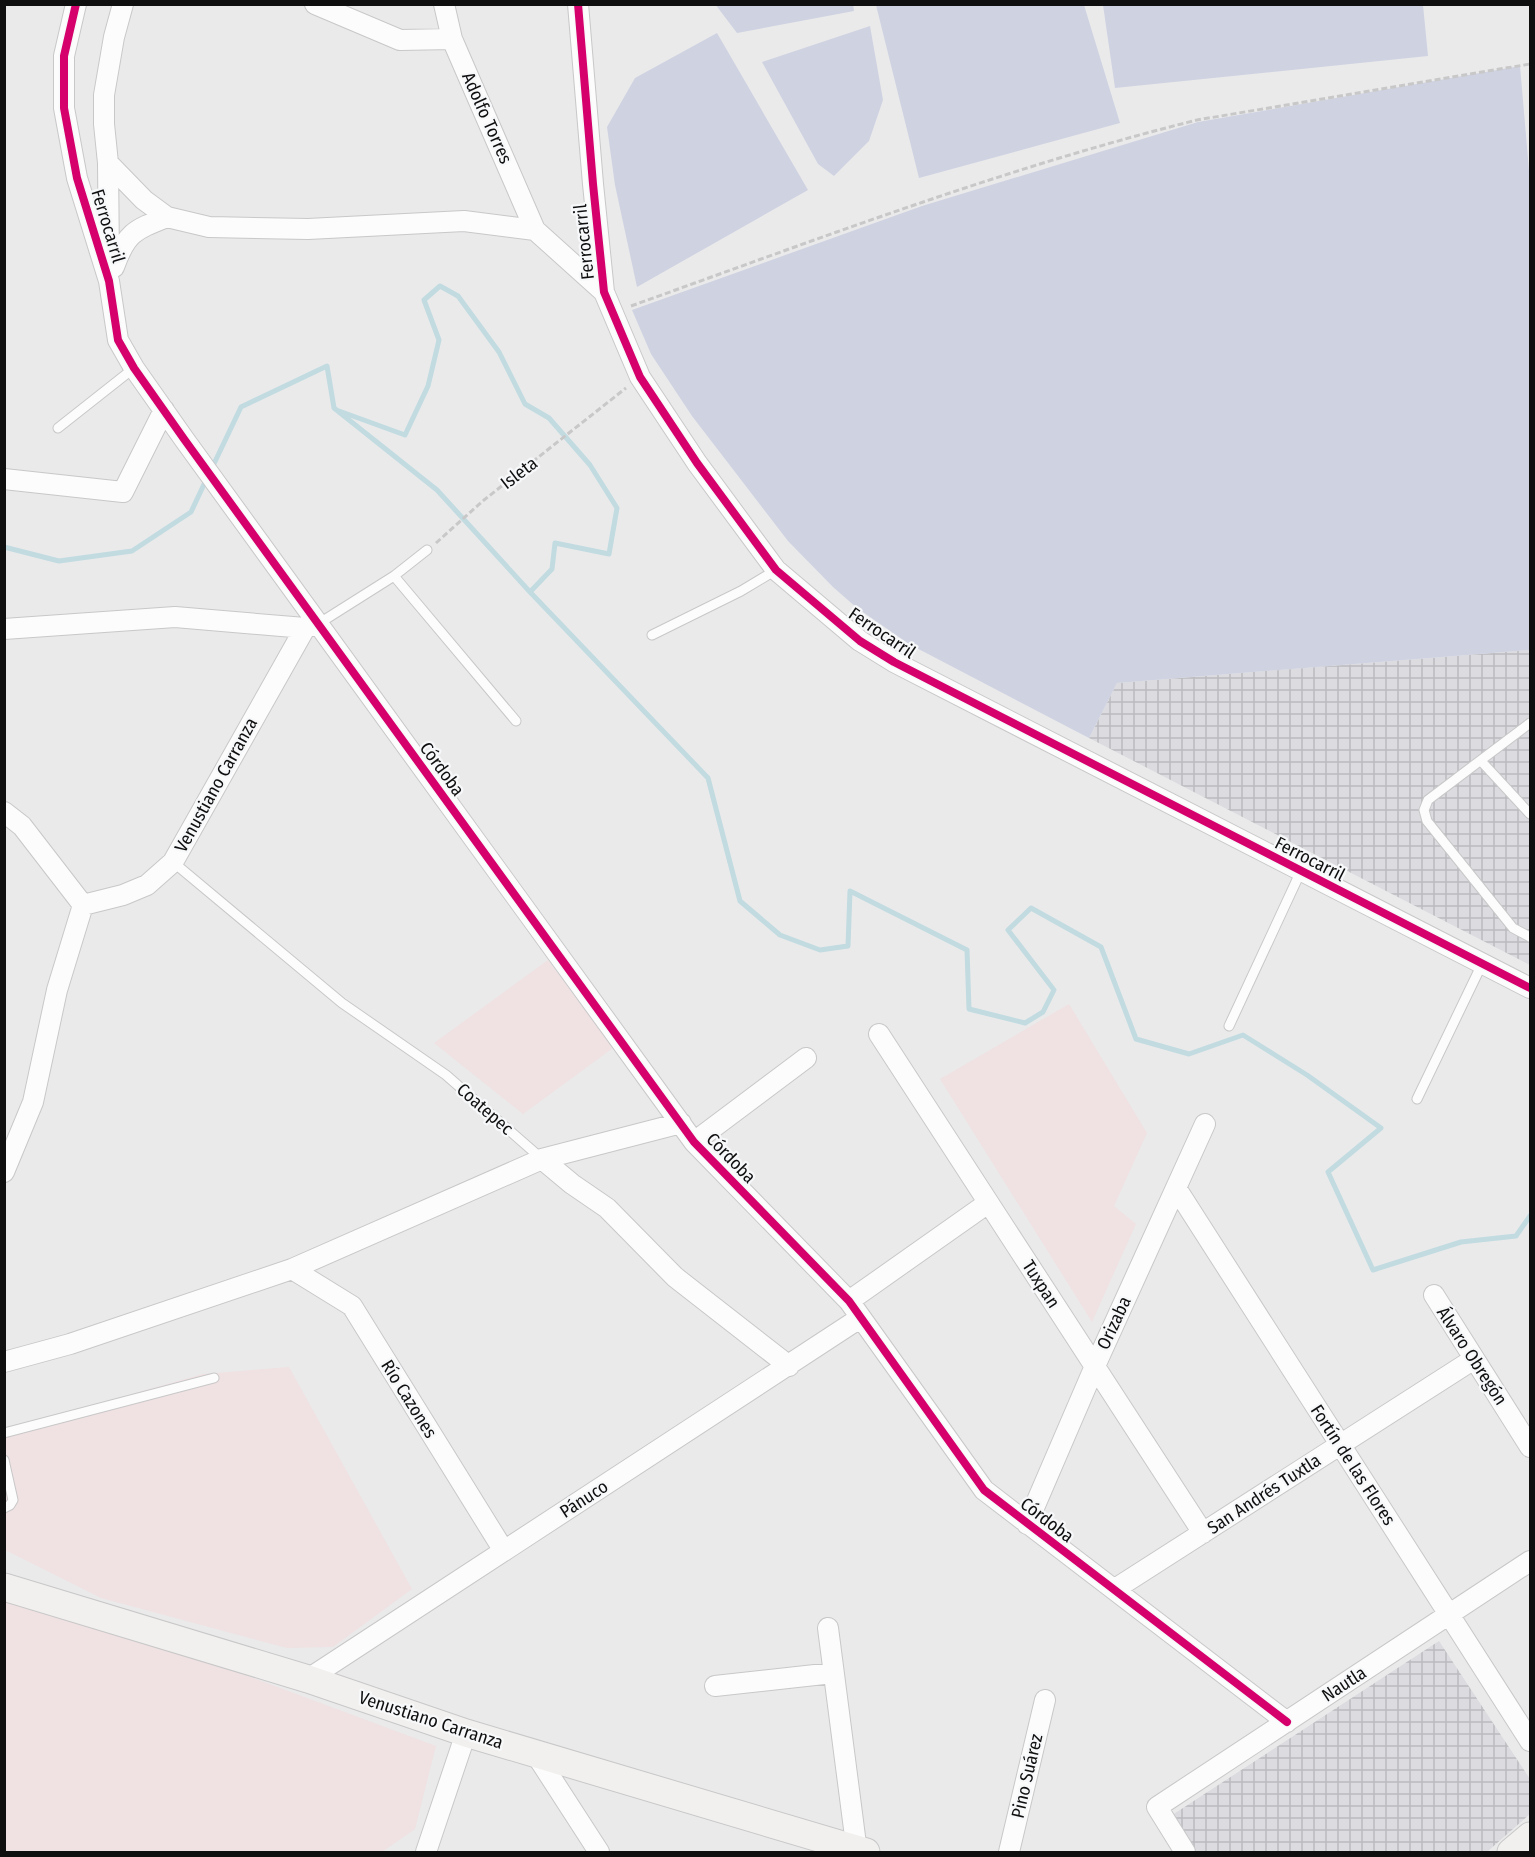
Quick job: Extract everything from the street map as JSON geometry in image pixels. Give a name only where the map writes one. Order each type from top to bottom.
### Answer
[{"type":"main road","name":"Venustiano Carranza","points":[[4,1587],[308,1679],[535,1754],[860,1852]]},
{"type":"main road","points":[[1511,1852],[1530,1836]]},
{"type":"street","name":"Ferrocarril","points":[[76,4],[64,56],[64,108],[77,178],[109,281]]},
{"type":"street","name":"Ferrocarril","points":[[123,4],[114,37],[104,95],[108,163],[109,281],[118,339],[134,368],[246,525]]},
{"type":"street","points":[[315,4],[400,40],[452,39]]},
{"type":"street","name":"Adolfo Torres","points":[[444,4],[452,39],[535,230]]},
{"type":"street","name":"Ferrocarril","points":[[578,4],[604,292],[640,377],[698,463],[776,570],[860,641],[894,662],[1530,988]]},
{"type":"street","name":"Ferrocarril","points":[[108,163],[137,194],[167,217],[209,228],[308,229],[464,221],[535,230],[604,292]]},
{"type":"street","name":"Ferrocarril","points":[[109,281],[121,246],[137,229],[167,217]]},
{"type":"street","points":[[4,479],[123,492],[164,410]]},
{"type":"street","name":"Córdoba","points":[[246,525],[311,626],[694,1142],[849,1301],[984,1490],[1287,1722]]},
{"type":"street","points":[[4,629],[175,617],[311,626]]},
{"type":"street","name":"Venustiano Carranza","points":[[83,905],[123,895],[147,885],[173,862],[311,626]]},
{"type":"street","points":[[4,812],[22,826],[83,905],[57,990],[33,1102],[4,1172]]},
{"type":"street","name":"Tuxpan","points":[[879,1034],[1203,1533]]},
{"type":"street","points":[[694,1142],[806,1058]]},
{"type":"street","points":[[4,1362],[70,1344],[292,1269],[542,1159],[681,1123]]},
{"type":"street","name":"Orizaba","points":[[1027,1524],[1095,1366],[1205,1124]]},
{"type":"street","name":"Coatepec","points":[[542,1159],[572,1184],[607,1208],[675,1277],[789,1366]]},
{"type":"street","name":"Fortín de las Flores","points":[[1176,1188],[1530,1741]]},
{"type":"street","points":[[849,1301],[988,1203]]},
{"type":"street","name":"Río Cazones","points":[[292,1269],[352,1306],[504,1551]]},
{"type":"street","name":"Álvaro Obregón","points":[[1434,1295],[1530,1447]]},
{"type":"street","name":"Pánuco","points":[[308,1679],[860,1318]]},
{"type":"street","name":"San Andrés Tuxtla","points":[[1115,1589],[1474,1359]]},
{"type":"street","name":"Nautla","points":[[1185,1852],[1157,1807],[1530,1561]]},
{"type":"street","name":"Venustiano Carranza","points":[[828,1628],[860,1852]]},
{"type":"street","points":[[716,1686],[834,1673]]},
{"type":"street","name":"Pino Suárez","points":[[1009,1852],[1045,1701]]},
{"type":"street","points":[[426,1852],[466,1732]]},
{"type":"street","points":[[535,1754],[599,1852]]},
{"type":"lane","points":[[58,428],[134,368]]},
{"type":"lane","points":[[311,626],[394,576],[428,550]]},
{"type":"lane","points":[[652,635],[741,591],[776,570]]},
{"type":"lane","points":[[394,576],[516,721]]},
{"type":"lane","points":[[1530,723],[1428,800],[1424,810],[1427,821],[1513,928],[1530,937]]},
{"type":"lane","points":[[1481,761],[1530,814]]},
{"type":"lane","name":"Coatepec","points":[[173,862],[342,1003],[446,1074],[542,1159]]},
{"type":"lane","points":[[1229,1026],[1301,871]]},
{"type":"lane","points":[[1417,1099],[1482,964]]},
{"type":"lane","points":[[4,1433],[214,1378]]},
{"type":"lane","points":[[4,1460],[14,1500],[4,1508]]},
{"type":"path","points":[[613,313],[918,202],[1154,131],[1197,120],[1530,64]]},
{"type":"shaded area","points":[[715,4],[853,4],[854,11],[737,33]]},
{"type":"shaded area","points":[[876,5],[1084,5],[1120,123],[919,178]]},
{"type":"shaded area","points":[[1103,5],[1423,5],[1428,56],[1115,88]]},
{"type":"shaded area","points":[[870,26],[883,100],[869,141],[834,176],[818,164],[762,62]]},
{"type":"shaded area","points":[[717,33],[808,190],[637,287],[615,185],[607,127],[635,78]]},
{"type":"shaded area","points":[[1520,66],[1530,182],[1530,650],[1117,683],[1089,738],[909,644],[857,608],[833,587],[788,541],[692,416],[651,354],[632,310],[922,206],[1198,122]]},
{"type":"shaded area","points":[[1530,650],[1530,965],[1089,738],[1117,683]]},
{"type":"shaded area","points":[[548,960],[613,1048],[523,1114],[434,1043]]},
{"type":"shaded area","points":[[1069,1004],[1147,1133],[1114,1206],[1136,1224],[1092,1322],[940,1079]]},
{"type":"shaded area","points":[[289,1367],[412,1589],[333,1647],[287,1648],[101,1598],[5,1550],[4,1430],[203,1374]]},
{"type":"shaded area","points":[[4,1590],[19,1591],[436,1746],[415,1829],[382,1852],[5,1852]]},
{"type":"shaded area","points":[[1439,1641],[1530,1779],[1530,1814],[1487,1852],[1178,1852],[1160,1823]]},
{"type":"waterway","points":[[339,411],[405,435],[428,386],[439,340],[424,300],[440,286],[458,296],[499,352],[525,404],[549,418],[590,465],[617,508],[609,554],[555,543],[552,569],[530,592]]},
{"type":"waterway","points":[[211,470],[241,407],[327,366],[334,408],[437,490],[530,592],[708,778],[740,901],[780,935],[820,950],[848,946],[850,891],[967,950],[969,1009],[1025,1023],[1043,1012],[1054,990],[1008,930],[1031,908],[1101,947],[1136,1039],[1189,1054],[1243,1035],[1307,1075],[1381,1128],[1328,1172],[1373,1270],[1461,1242],[1516,1236],[1530,1216]]},
{"type":"waterway","points":[[4,547],[59,561],[132,551],[191,512],[207,478]]},
{"type":"cycle path","points":[[76,4],[64,56],[64,108],[77,178],[109,281],[118,340],[134,368],[184,439],[694,1142],[849,1301],[984,1490],[1287,1722]]},
{"type":"cycle path","points":[[578,4],[604,292],[640,377],[697,463],[776,570],[860,641],[894,662],[1530,988]]}]
